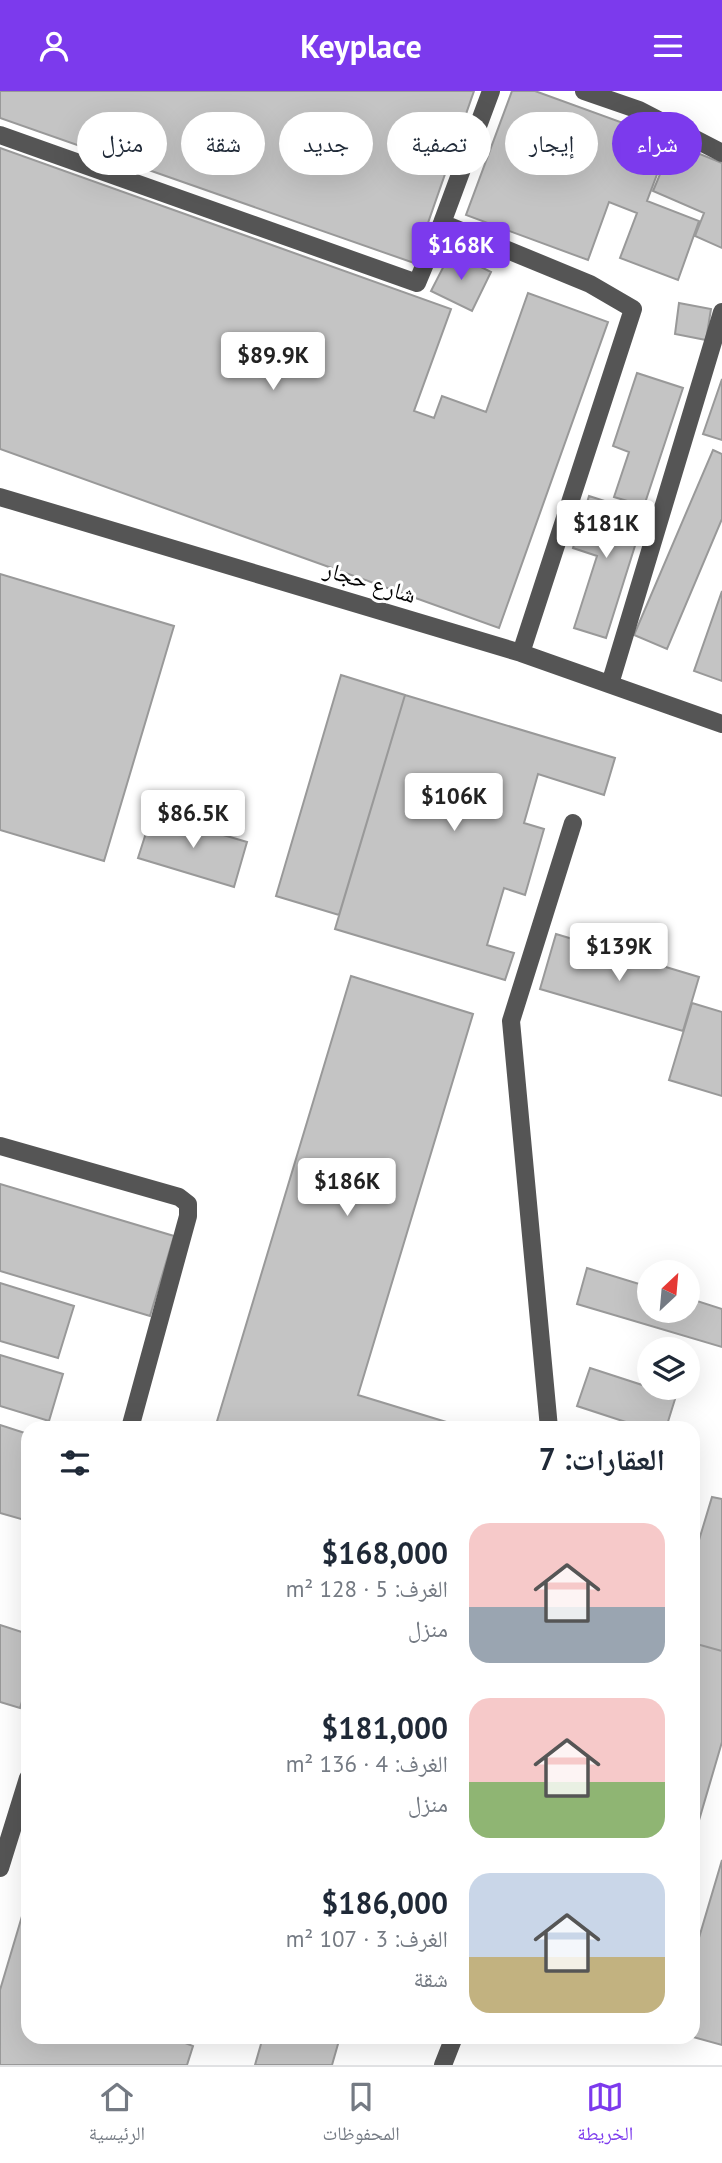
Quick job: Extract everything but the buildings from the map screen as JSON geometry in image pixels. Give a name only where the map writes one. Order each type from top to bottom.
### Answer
[{"type":"lane","points":[[0,135],[417,283],[491,91]]},
{"type":"lane","points":[[584,91],[639,110],[722,153]]},
{"type":"lane","points":[[442,223],[590,284],[633,309],[521,653]]},
{"type":"lane","points":[[610,684],[722,312]]},
{"type":"lane","name":"شارع حجار","points":[[0,497],[521,653],[722,724]]},
{"type":"lane","points":[[548,1421],[511,1021],[573,823]]},
{"type":"lane","points":[[0,1146],[179,1198],[188,1204],[188,1216],[132,1421]]},
{"type":"lane","points":[[0,1868],[21,1800]]},
{"type":"lane","points":[[443,2065],[451,2044]]}]
